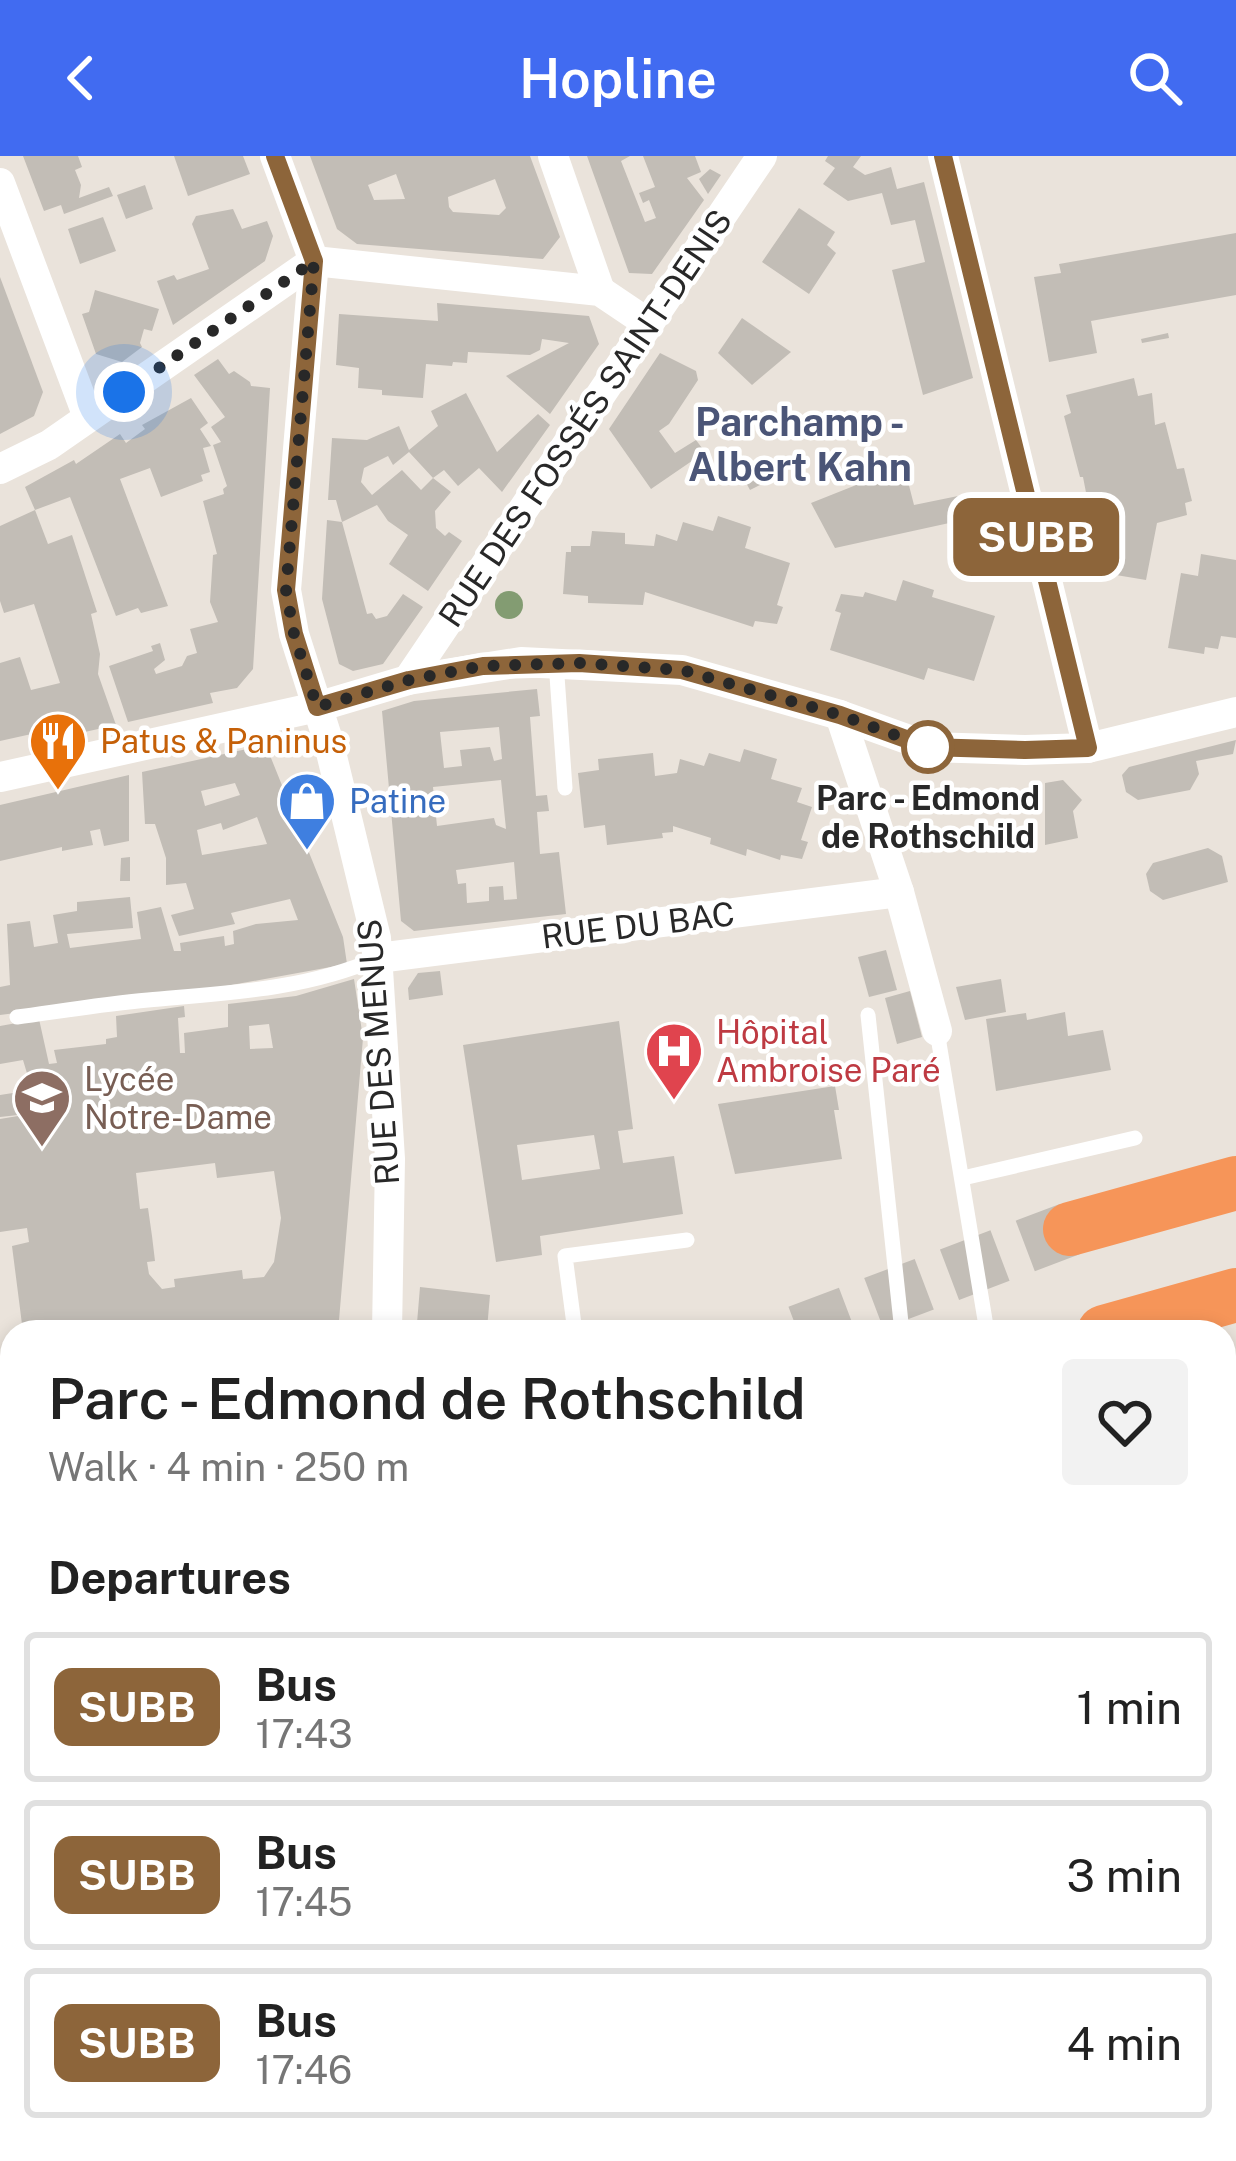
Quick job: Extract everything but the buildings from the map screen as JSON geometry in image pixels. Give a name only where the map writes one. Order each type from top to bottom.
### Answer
[{"type":"highway","points":[[1070,1229],[1236,1183]]},
{"type":"highway","points":[[1147,1320],[1236,1295]]},
{"type":"street","points":[[275,156],[314,261]]},
{"type":"street","points":[[554,156],[600,291]]},
{"type":"street","name":"RUE DES FOSSÉS SAINT-DENIS","points":[[409,680],[762,156]]},
{"type":"street","points":[[943,156],[1088,748]]},
{"type":"street","points":[[0,183],[88,417]]},
{"type":"street","points":[[0,469],[49,445],[314,261],[600,291],[649,324]]},
{"type":"street","name":"RUE DES MENUS","points":[[314,261],[286,590],[378,958],[390,1159],[386,1320]]},
{"type":"street","points":[[0,777],[317,707],[409,680],[483,666],[556,662],[682,670],[840,715],[928,747],[1088,748],[1236,712]]},
{"type":"street","points":[[840,715],[937,1031]]},
{"type":"street","name":"RUE DU BAC","points":[[378,958],[898,892]]},
{"type":"lane","points":[[556,662],[565,788]]},
{"type":"lane","points":[[17,1017],[280,988],[378,958]]},
{"type":"lane","points":[[868,1015],[901,1320]]},
{"type":"lane","points":[[937,1031],[985,1320]]},
{"type":"lane","points":[[963,1178],[1135,1138]]},
{"type":"lane","points":[[574,1320],[566,1256],[687,1240]]},
{"type":"tunnel","points":[[830,1320],[1070,1229]]},
{"type":"bus line","name":"SUBB","points":[[275,156],[314,261],[286,590],[317,707],[409,680],[483,666],[579,663],[682,670],[840,715],[928,747],[1088,748],[943,156]]},
{"type":"place","name":"Parc - Edmond de Rothschild","points":[[928,747]]},
{"type":"place","name":"Patus & Paninus","points":[[58,792]]},
{"type":"place","name":"Patine","points":[[307,852]]},
{"type":"place","name":"Hôpital Ambroise Paré","points":[[674,1102]]},
{"type":"place","name":"Lycée Notre-Dame","points":[[42,1149]]},
{"type":"district","name":"Parchamp - Albert Kahn","points":[[800,444]]},
{"type":"route","points":[[124,392],[314,261],[286,590],[317,707],[409,680],[483,666],[579,663],[682,670],[840,715],[928,747]]}]
